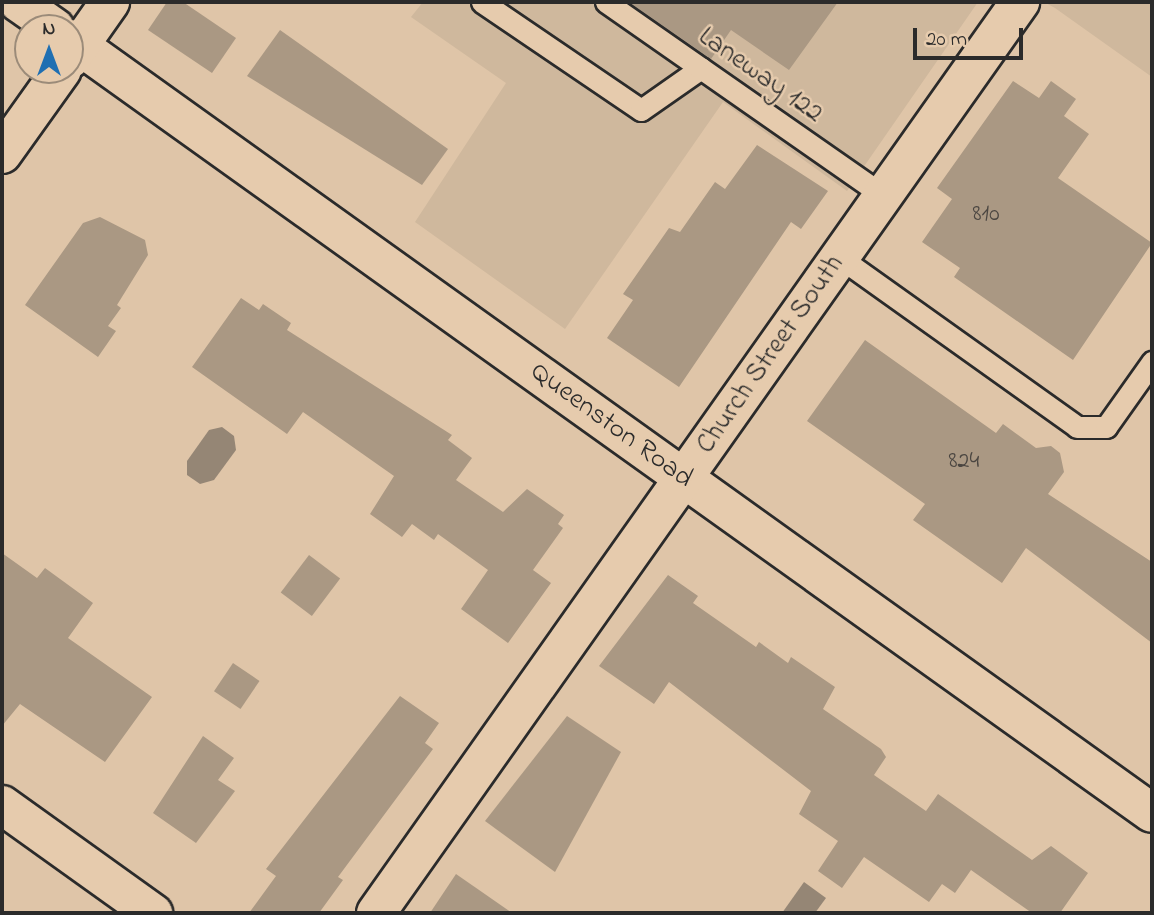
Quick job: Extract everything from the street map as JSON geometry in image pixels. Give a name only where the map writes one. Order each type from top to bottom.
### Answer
[{"type":"street","name":"Queenston Road","points":[[18,2],[31,14]]},
{"type":"street","points":[[84,30],[110,2]]},
{"type":"street","name":"Church Street South","points":[[376,913],[1020,2]]},
{"type":"street","name":"Queenston Road","points":[[84,60],[684,478],[1152,813]]},
{"type":"street","points":[[2,154],[45,84]]},
{"type":"street","points":[[2,804],[153,913]]},
{"type":"lane","points":[[482,2],[641,110],[701,68]]},
{"type":"lane","name":"Laneway 122","points":[[606,2],[883,195]]},
{"type":"lane","points":[[839,257],[1077,427],[1106,427],[1152,362]]},
{"type":"shaded area","points":[[423,2],[978,2],[847,191],[723,102],[565,329],[415,222],[506,83],[411,17]]},
{"type":"shaded area","points":[[1044,2],[1152,2],[1152,77],[1055,8]]},
{"type":"shaded area","points":[[222,427],[234,436],[236,450],[214,480],[200,484],[187,475],[187,461],[209,430]]},
{"type":"shaded area","points":[[804,882],[826,898],[815,913],[782,913]]},
{"type":"building","points":[[167,2],[183,2],[236,38],[212,73],[148,30]]},
{"type":"building","points":[[629,2],[838,2],[789,70],[731,30],[711,59]]},
{"type":"building","points":[[280,30],[448,149],[422,185],[247,76]]},
{"type":"building","points":[[1013,81],[1039,98],[1051,81],[1076,99],[1064,116],[1089,134],[1058,178],[1152,243],[1073,360],[954,277],[960,268],[922,242],[952,199],[937,188]]},
{"type":"building","points":[[757,145],[828,191],[801,229],[791,222],[679,387],[607,338],[633,300],[623,294],[669,228],[680,232],[715,182],[725,189]]},
{"type":"building","points":[[100,217],[145,240],[148,255],[117,305],[121,308],[108,326],[116,331],[98,357],[25,305],[83,223]]},
{"type":"building","points":[[241,298],[259,310],[263,304],[291,323],[287,330],[452,435],[448,440],[472,458],[456,480],[503,512],[527,489],[564,515],[558,524],[563,528],[533,570],[551,583],[508,643],[461,609],[488,570],[438,534],[434,540],[412,524],[402,537],[370,514],[394,476],[303,412],[287,434],[192,367]]},
{"type":"building","points":[[865,340],[996,433],[1003,424],[1036,448],[1051,446],[1060,453],[1064,472],[1048,494],[1152,562],[1152,643],[1026,548],[1002,583],[913,520],[925,504],[807,421]]},
{"type":"building","points":[[2,553],[37,578],[45,568],[93,603],[68,638],[152,697],[105,762],[20,704],[2,726]]},
{"type":"building","points":[[309,555],[340,578],[312,616],[281,593]]},
{"type":"building","points":[[668,575],[698,596],[693,603],[756,647],[759,642],[788,663],[791,657],[835,687],[823,709],[881,749],[886,757],[874,775],[926,811],[938,794],[1032,860],[1051,846],[1088,873],[1060,913],[1032,913],[971,870],[955,893],[942,884],[929,902],[864,857],[842,888],[818,871],[838,841],[799,814],[811,791],[669,682],[654,704],[599,666]]},
{"type":"building","points":[[233,663],[260,681],[241,709],[214,691]]},
{"type":"building","points":[[400,696],[439,723],[425,743],[433,749],[338,877],[343,880],[319,913],[249,913],[276,876],[266,869]]},
{"type":"building","points":[[567,716],[621,752],[555,872],[485,821]]},
{"type":"building","points":[[203,736],[234,758],[218,780],[235,791],[196,843],[153,813]]},
{"type":"building","points":[[456,874],[512,913],[430,913]]}]
